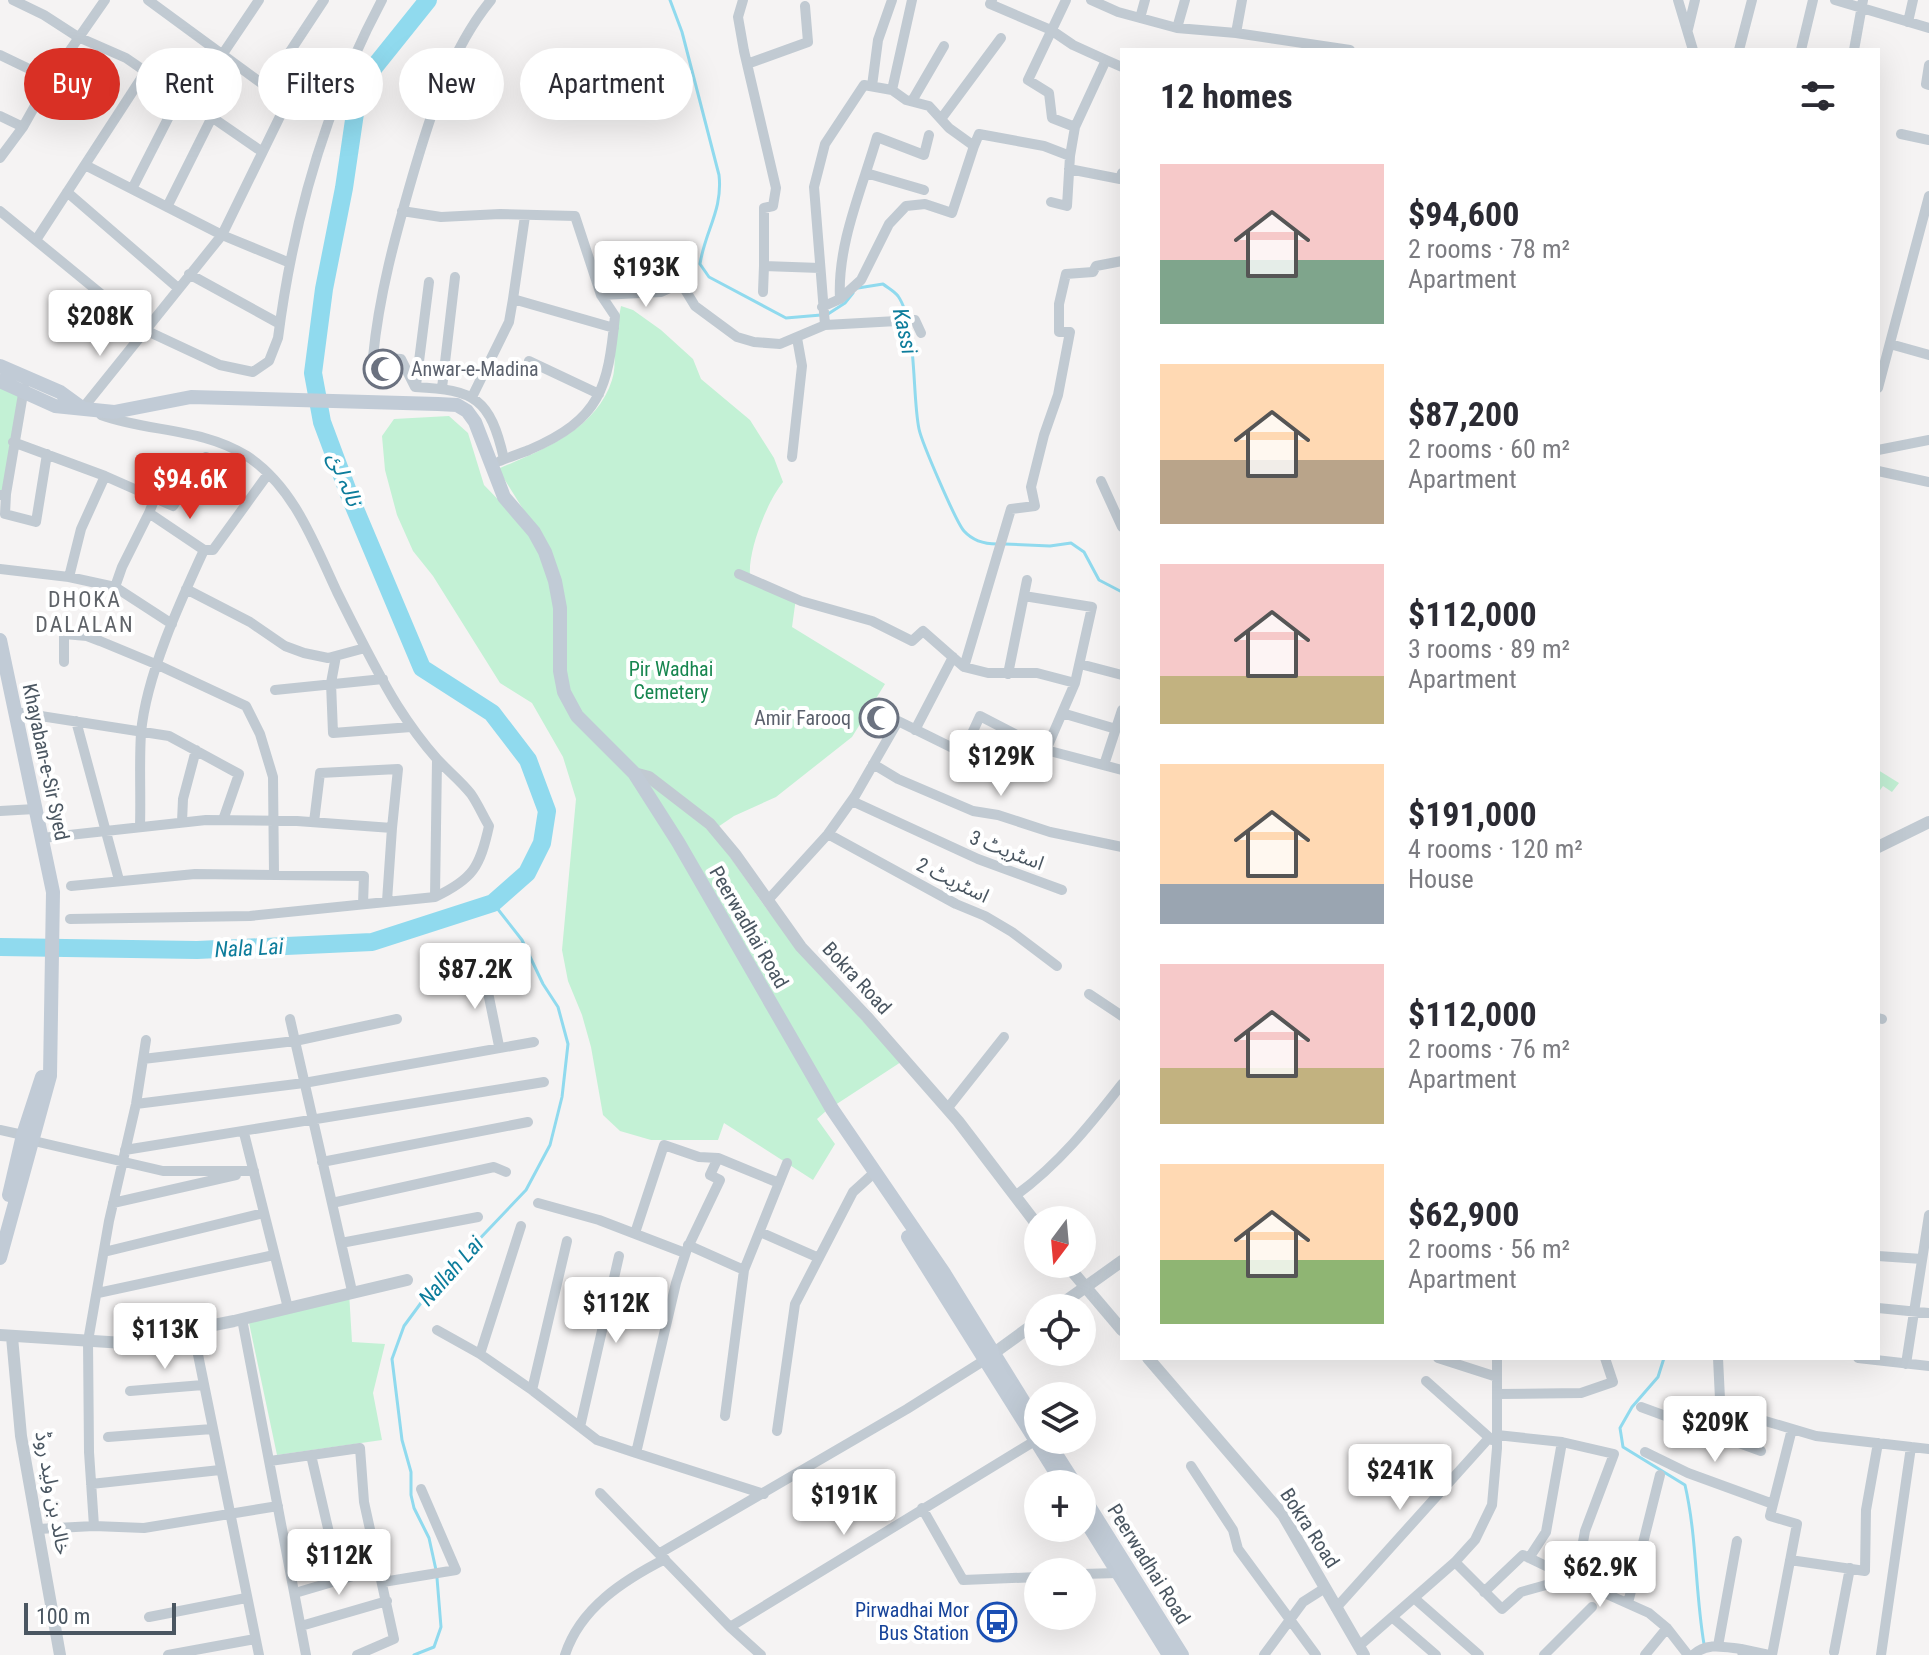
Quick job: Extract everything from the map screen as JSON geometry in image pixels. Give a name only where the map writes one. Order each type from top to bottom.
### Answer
[{"type":"main road","points":[[0,366],[55,406],[83,408]]},
{"type":"main road","points":[[0,381],[25,386]]},
{"type":"main road","name":"Peerwadhai Road","points":[[83,408],[114,412],[159,401],[216,397],[457,405],[467,411],[498,462],[504,497],[534,532],[545,552],[560,608],[560,671],[564,692],[577,716],[634,773],[678,842],[832,1109],[1024,1410]]},
{"type":"main road","name":"Khayaban-e-Sir Syed","points":[[0,640],[53,892],[50,1076],[28,1138]]},
{"type":"main road","points":[[0,1228],[28,1138]]},
{"type":"main road","points":[[0,1258],[28,1138]]},
{"type":"main road","name":"Peerwadhai Road","points":[[1096,1517],[1182,1655]]},
{"type":"main road","points":[[1096,1538],[1169,1655]]},
{"type":"street","points":[[13,0],[78,37],[136,64]]},
{"type":"street","points":[[71,48],[105,0]]},
{"type":"street","points":[[148,0],[213,48]]},
{"type":"street","points":[[163,11],[172,0]]},
{"type":"street","points":[[227,48],[259,0]]},
{"type":"street","points":[[292,48],[324,0]]},
{"type":"street","points":[[0,211],[145,330],[220,365],[245,373],[262,368],[275,350],[290,263],[308,187],[334,107],[382,0]]},
{"type":"street","points":[[415,387],[401,359],[373,357],[376,322],[390,251],[436,100],[466,36],[491,0]]},
{"type":"street","points":[[743,0],[738,17],[776,188],[773,206],[764,208],[763,292]]},
{"type":"street","points":[[872,86],[878,40],[892,0]]},
{"type":"street","points":[[892,90],[912,0]]},
{"type":"street","points":[[992,0],[990,4],[1051,30],[1073,45],[1120,66]]},
{"type":"street","points":[[1066,0],[1028,80],[1049,93],[1052,118],[1075,127]]},
{"type":"street","points":[[1091,0],[1118,12],[1177,28],[1337,48]]},
{"type":"street","points":[[1140,18],[1145,0]]},
{"type":"street","points":[[1177,28],[1185,0]]},
{"type":"street","points":[[1236,33],[1242,0]]},
{"type":"street","points":[[1678,0],[1692,48]]},
{"type":"street","points":[[1688,32],[1695,0]]},
{"type":"street","points":[[1740,48],[1752,0]]},
{"type":"street","points":[[1801,48],[1813,0]]},
{"type":"street","points":[[1835,0],[1862,4],[1929,28]]},
{"type":"street","points":[[1908,22],[1913,0]]},
{"type":"street","points":[[1854,48],[1862,4]]},
{"type":"street","points":[[747,64],[808,42],[805,6]]},
{"type":"street","points":[[941,119],[1001,38]]},
{"type":"street","points":[[912,101],[944,46]]},
{"type":"street","points":[[0,55],[24,67]]},
{"type":"street","points":[[1051,202],[1067,206],[1075,127],[1106,60]]},
{"type":"street","points":[[1929,65],[1926,84],[1929,85]]},
{"type":"street","points":[[825,325],[814,187],[825,144],[864,85],[892,90],[929,106],[974,146]]},
{"type":"street","points":[[36,240],[136,86]]},
{"type":"street","points":[[0,116],[23,127]]},
{"type":"street","points":[[0,158],[27,120]]},
{"type":"street","points":[[132,189],[167,120]]},
{"type":"street","points":[[167,207],[210,120]]},
{"type":"street","points":[[216,120],[261,151]]},
{"type":"street","points":[[70,919],[250,916],[435,897],[462,884],[482,856],[489,826],[471,794],[437,760],[411,727],[365,648],[289,496],[246,456],[222,445],[161,427],[122,422],[83,408],[222,235],[277,120]]},
{"type":"street","points":[[822,307],[840,299],[861,280],[889,224],[906,206],[925,204],[952,213],[979,134],[1044,146],[1070,156]]},
{"type":"street","points":[[1901,134],[1929,140]]},
{"type":"street","points":[[840,299],[839,277],[848,231],[877,137],[924,155],[929,135]]},
{"type":"street","points":[[85,165],[222,235],[290,263]]},
{"type":"street","points":[[1069,169],[1120,177]]},
{"type":"street","points":[[866,173],[924,190]]},
{"type":"street","points":[[67,192],[178,288]]},
{"type":"street","points":[[1880,381],[1929,196]]},
{"type":"street","points":[[402,211],[441,217],[500,214],[575,216],[601,295],[615,316],[610,368],[590,409],[560,434],[498,462],[488,414],[478,400],[442,388],[415,387]]},
{"type":"street","points":[[472,397],[509,322],[525,216]]},
{"type":"street","points":[[964,667],[1011,509],[1035,506],[1031,487],[1058,395],[1070,332],[1059,332],[1059,304],[1066,274],[1093,272],[1096,266],[1120,261]]},
{"type":"street","points":[[764,266],[820,268]]},
{"type":"street","points":[[189,274],[280,324]]},
{"type":"street","points":[[442,388],[455,277]]},
{"type":"street","points":[[415,387],[429,282]]},
{"type":"street","points":[[601,295],[661,292],[681,283],[695,306],[737,337],[754,342],[780,344],[825,325],[899,320],[915,320],[921,333]]},
{"type":"street","points":[[513,299],[614,328]]},
{"type":"street","points":[[792,457],[802,366],[797,338]]},
{"type":"street","points":[[1890,344],[1929,355]]},
{"type":"street","points":[[529,361],[599,394]]},
{"type":"street","points":[[25,386],[3,495],[5,514],[36,522],[47,454]]},
{"type":"street","points":[[1880,450],[1929,440]]},
{"type":"street","points":[[13,442],[105,476],[173,506],[206,457]]},
{"type":"street","points":[[1880,471],[1929,482]]},
{"type":"street","points":[[149,513],[204,550],[213,550],[268,474]]},
{"type":"street","points":[[69,577],[81,529],[105,476]]},
{"type":"street","points":[[1101,481],[1120,523]]},
{"type":"street","points":[[115,587],[155,498]]},
{"type":"street","points":[[140,826],[141,731],[172,624],[204,550]]},
{"type":"street","points":[[0,569],[69,577],[115,587],[172,624]]},
{"type":"street","points":[[739,574],[801,601],[872,621],[912,641],[923,631],[964,667],[1008,674],[1037,673],[1075,683]]},
{"type":"street","points":[[1008,674],[1027,580]]},
{"type":"street","points":[[186,589],[250,622],[285,646],[316,657],[336,656],[365,648]]},
{"type":"street","points":[[1024,596],[1092,607],[1075,683],[1046,750]]},
{"type":"street","points":[[64,662],[64,634],[87,636],[246,706],[260,734],[273,777],[274,874]]},
{"type":"street","points":[[336,656],[331,683],[333,733],[411,727]]},
{"type":"street","points":[[915,730],[953,657]]},
{"type":"street","points":[[1080,664],[1120,674]]},
{"type":"street","points":[[275,690],[383,679]]},
{"type":"street","points":[[15,712],[169,736],[196,750],[239,774],[223,820]]},
{"type":"street","points":[[1062,713],[1116,729]]},
{"type":"street","points":[[768,900],[828,834],[852,801],[898,721],[963,753],[980,716],[1046,750],[1120,769]]},
{"type":"street","points":[[1104,765],[1120,716]]},
{"type":"street","points":[[76,721],[119,880]]},
{"type":"street","points":[[182,822],[183,799],[196,750]]},
{"type":"street","points":[[435,897],[437,760]]},
{"type":"street","points":[[873,764],[898,779],[973,811],[1120,847]]},
{"type":"street","points":[[314,822],[320,773],[398,769],[387,901]]},
{"type":"street","name":"Bokra Road","points":[[634,773],[649,777],[710,824],[801,947],[947,1109],[1024,1208]]},
{"type":"street","name":"اسٹریٹ 3","points":[[852,801],[978,859],[1062,890]]},
{"type":"street","points":[[0,811],[35,809]]},
{"type":"street","points":[[42,838],[223,820],[275,820],[392,828]]},
{"type":"street","points":[[1880,846],[1929,822]]},
{"type":"street","name":"اسٹریٹ 2","points":[[828,834],[956,904],[985,916],[1057,966]]},
{"type":"street","points":[[71,886],[195,874],[364,876],[363,904]]},
{"type":"street","points":[[483,968],[499,1046]]},
{"type":"street","points":[[1089,994],[1120,1015]]},
{"type":"street","points":[[290,1019],[352,1291]]},
{"type":"street","points":[[143,1059],[295,1041],[397,1019]]},
{"type":"street","points":[[947,1109],[1004,1037]]},
{"type":"street","points":[[94,1526],[86,1379],[88,1341],[146,1040]]},
{"type":"street","points":[[136,1104],[304,1083],[534,1042]]},
{"type":"street","points":[[124,1156],[313,1119],[544,1082]]},
{"type":"street","points":[[1015,1196],[1044,1175],[1120,1086]]},
{"type":"street","points":[[322,1162],[528,1122]]},
{"type":"street","points":[[0,1130],[124,1156],[163,1171],[254,1171]]},
{"type":"street","points":[[244,1133],[288,1308]]},
{"type":"street","points":[[635,1233],[664,1145],[699,1157],[718,1158],[779,1183]]},
{"type":"street","points":[[636,1453],[687,1249],[720,1180],[710,1175],[718,1158]]},
{"type":"street","points":[[725,1416],[744,1270],[787,1163]]},
{"type":"street","points":[[332,1203],[494,1167],[506,1172]]},
{"type":"street","points":[[113,1203],[254,1171]]},
{"type":"street","points":[[777,1431],[795,1304],[853,1192],[876,1174]]},
{"type":"street","points":[[538,1203],[599,1220],[744,1270]]},
{"type":"street","points":[[104,1252],[264,1213]]},
{"type":"street","points":[[1906,1364],[1929,1215]]},
{"type":"street","points":[[341,1243],[478,1217]]},
{"type":"street","points":[[480,1354],[521,1226]]},
{"type":"street","points":[[760,1232],[819,1258]]},
{"type":"street","points":[[532,1390],[567,1241]]},
{"type":"street","points":[[98,1293],[274,1255]]},
{"type":"street","points":[[580,1427],[619,1256]]},
{"type":"street","points":[[1880,1256],[1922,1259]]},
{"type":"street","points":[[1076,1294],[1120,1262]]},
{"type":"street","points":[[1076,1278],[1120,1328]]},
{"type":"street","points":[[6,1336],[124,1343],[407,1280]]},
{"type":"street","points":[[1880,1308],[1929,1313]]},
{"type":"street","points":[[242,1319],[306,1655]]},
{"type":"street","points":[[193,1330],[228,1515],[259,1655]]},
{"type":"street","points":[[437,1330],[480,1354],[597,1440],[764,1494]]},
{"type":"street","points":[[565,1655],[587,1617],[611,1590],[990,1356],[1024,1331]]},
{"type":"street","name":"خالد بن ولید روڈ","points":[[6,1336],[60,1655]]},
{"type":"street","name":"Bokra Road","points":[[1150,1360],[1283,1515],[1361,1651]]},
{"type":"street","points":[[1444,1360],[1497,1377]]},
{"type":"street","points":[[1361,1651],[1392,1617],[1455,1562],[1475,1540],[1492,1505],[1497,1360]]},
{"type":"street","points":[[1497,1394],[1581,1393],[1613,1382],[1606,1360]]},
{"type":"street","points":[[1709,1432],[1720,1399],[1718,1360]]},
{"type":"street","points":[[1874,1360],[1929,1366]]},
{"type":"street","points":[[1426,1381],[1494,1439],[1562,1442],[1614,1454],[1585,1531],[1573,1580]]},
{"type":"street","points":[[130,1391],[203,1385]]},
{"type":"street","points":[[1720,1399],[1728,1410],[1816,1436],[1929,1449]]},
{"type":"street","points":[[1641,1407],[1761,1451]]},
{"type":"street","points":[[108,1437],[212,1429]]},
{"type":"street","points":[[1484,1592],[1523,1555],[1649,1613],[1667,1628],[1690,1655],[1699,1649],[1718,1646],[1770,1655],[1797,1524],[1770,1516],[1792,1429]]},
{"type":"street","points":[[1336,1608],[1494,1439]]},
{"type":"street","points":[[1529,1558],[1546,1532],[1562,1442]]},
{"type":"street","points":[[1790,1560],[1865,1571],[1866,1510],[1878,1443]]},
{"type":"street","points":[[730,1627],[1024,1446]]},
{"type":"street","points":[[1881,1655],[1911,1447]]},
{"type":"street","points":[[270,1461],[360,1448],[364,1502],[394,1639],[357,1655]]},
{"type":"street","points":[[1645,1452],[1688,1473],[1773,1504]]},
{"type":"street","points":[[311,1455],[340,1580]]},
{"type":"street","points":[[1191,1466],[1233,1530],[1238,1549],[1316,1655]]},
{"type":"street","points":[[91,1484],[220,1470]]},
{"type":"street","points":[[1628,1603],[1660,1475]]},
{"type":"street","points":[[383,1582],[456,1570],[421,1489]]},
{"type":"street","points":[[600,1493],[761,1655]]},
{"type":"street","points":[[38,1529],[94,1526],[144,1528],[278,1506]]},
{"type":"street","points":[[922,1508],[963,1580],[1024,1578]]},
{"type":"street","points":[[1718,1646],[1737,1541]]},
{"type":"street","points":[[1455,1562],[1502,1609],[1521,1592],[1573,1580]]},
{"type":"street","points":[[295,1593],[380,1568]]},
{"type":"street","points":[[1834,1652],[1850,1568]]},
{"type":"street","points":[[1096,1574],[1118,1573]]},
{"type":"street","points":[[1264,1655],[1303,1602],[1325,1588]]},
{"type":"street","points":[[149,1617],[246,1598]]},
{"type":"street","points":[[1414,1598],[1479,1655]]},
{"type":"street","points":[[301,1626],[387,1601]]},
{"type":"street","points":[[1544,1655],[1592,1607]]},
{"type":"street","points":[[1392,1617],[1436,1655]]},
{"type":"street","points":[[1645,1655],[1667,1628]]},
{"type":"street","points":[[168,1655],[255,1639]]},
{"type":"green space","name":"Pir Wadhai Cemetery","points":[[621,306],[633,310],[661,330],[693,359],[701,379],[750,420],[774,458],[783,482],[760,527],[752,553],[750,575],[796,598],[792,627],[885,684],[852,737],[776,797],[734,816],[712,831],[808,962],[901,1062],[817,1119],[835,1144],[813,1180],[724,1123],[718,1140],[651,1140],[620,1131],[603,1115],[591,1047],[568,981],[562,950],[576,799],[563,757],[532,703],[500,683],[433,576],[413,551],[397,515],[385,470],[382,436],[394,419],[449,416],[468,433],[484,485],[551,554],[498,469],[566,436],[594,412],[613,375]]},
{"type":"green space","points":[[0,381],[23,393],[6,494],[0,495]]},
{"type":"green space","points":[[1880,771],[1899,783],[1892,792],[1883,786],[1880,790]]},
{"type":"green space","points":[[349,1292],[352,1342],[385,1344],[373,1393],[382,1440],[277,1455],[248,1318]]},
{"type":"waterway","name":"نالہ لئ","points":[[0,947],[197,950],[372,942],[493,903],[527,873],[542,843],[547,811],[528,760],[492,713],[422,668],[322,422],[313,373],[324,289],[344,188],[359,86],[428,0]]},
{"type":"waterway","name":"Kassi","points":[[670,0],[682,32],[719,175],[716,210],[700,264],[709,277],[786,318],[821,315]]},
{"type":"waterway","name":"Kassi","points":[[858,288],[883,284],[898,296],[908,324],[917,415],[926,450],[964,531],[979,541],[997,544]]},
{"type":"waterway","name":"Kassi","points":[[828,314],[845,303],[853,293]]},
{"type":"waterway","name":"Kassi","points":[[1005,544],[1050,546],[1071,543],[1084,552],[1099,580],[1120,591]]},
{"type":"waterway","name":"Nallah Lai","points":[[436,1570],[429,1538],[411,1495],[411,1472],[402,1440],[392,1359],[404,1326],[429,1292],[526,1190],[550,1145],[562,1097],[568,1044],[558,1007],[522,940],[493,903]]},
{"type":"waterway","name":"Kassi","points":[[1663,1360],[1658,1377],[1632,1407],[1620,1428],[1623,1447],[1685,1485],[1704,1644]]},
{"type":"waterway","name":"Nallah Lai","points":[[414,1655],[434,1647],[441,1627],[437,1578]]},
{"type":"place","name":"Anwar-e-Madina","points":[[383,369]]},
{"type":"place","name":"Amir Farooq","points":[[879,718]]},
{"type":"place","name":"Pirwadhai Mor Bus Station","points":[[997,1622]]},
{"type":"district","name":"DHOKA DALALAN","points":[[85,612]]},
{"type":"water label","name":"Nala Lai","points":[[249,948]]}]
